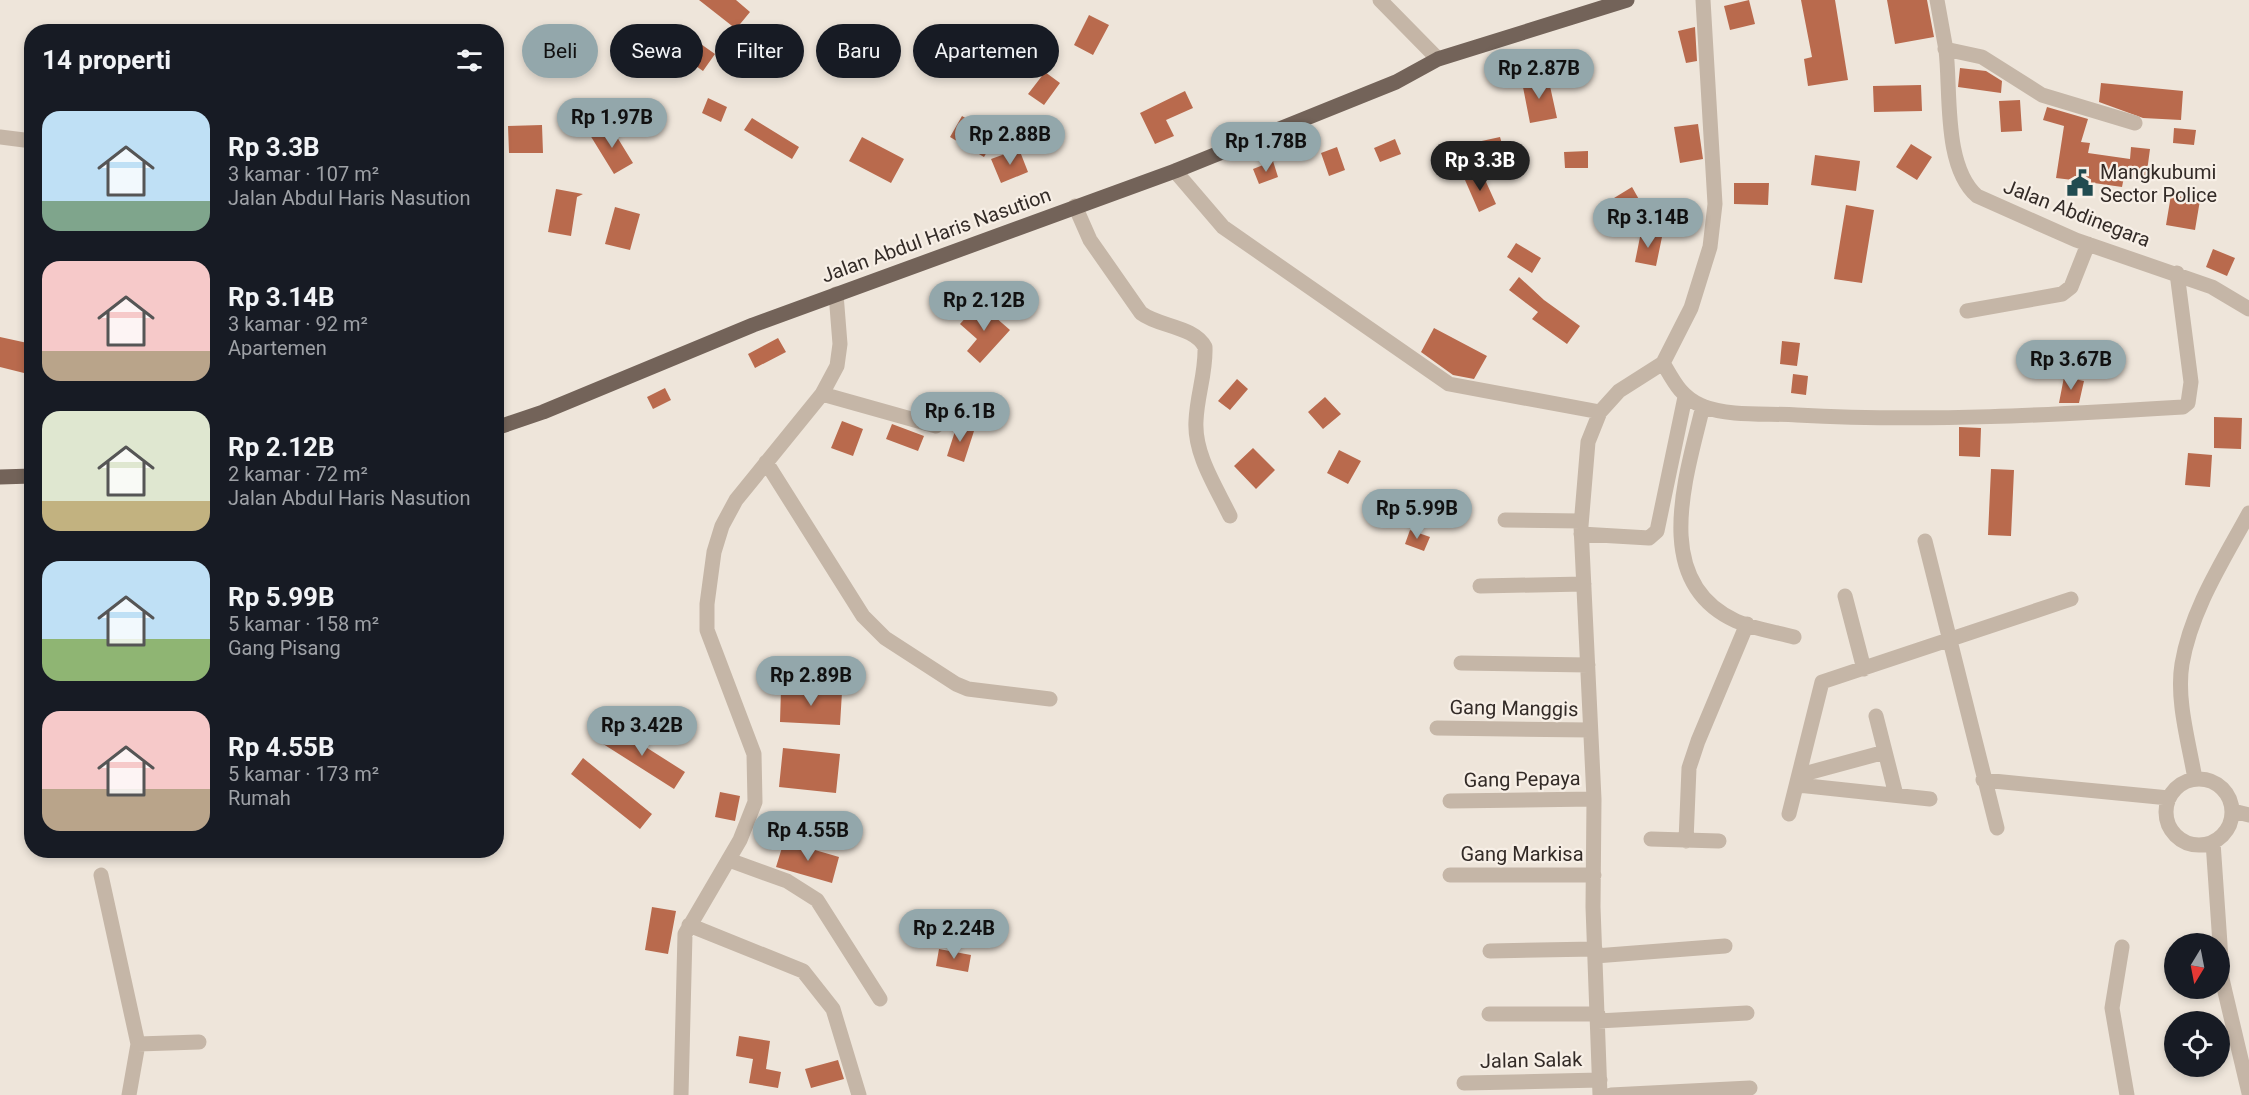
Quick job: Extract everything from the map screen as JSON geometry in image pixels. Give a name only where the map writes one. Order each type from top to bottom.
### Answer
[{"type":"main road","name":"Jalan Abdul Haris Nasution","points":[[504,425],[543,412],[743,329],[1175,171],[1396,82],[1438,59],[1627,0]]},
{"type":"main road","points":[[0,477],[24,476]]},
{"type":"street","points":[[1380,0],[1438,59]]},
{"type":"street","points":[[1600,1087],[1595,953],[1594,799],[1581,527],[1588,442],[1600,412],[1619,391],[1663,363],[1691,308],[1710,247],[1715,204],[1703,0]]},
{"type":"street","name":"Jalan Abdinegara","points":[[1937,0],[1946,49],[1955,158],[1963,180],[1971,191],[1997,205],[2088,244],[2212,287],[2249,309]]},
{"type":"street","points":[[1946,49],[1982,57],[2042,95],[2135,123]]},
{"type":"street","points":[[0,137],[24,140]]},
{"type":"street","points":[[1175,171],[1223,227],[1449,384],[1600,412]]},
{"type":"street","points":[[1075,206],[1090,240],[1142,313],[1150,320],[1193,335],[1205,347],[1206,369],[1197,410],[1196,436],[1202,457],[1230,516]]},
{"type":"street","points":[[1967,310],[2062,294],[2071,286],[2088,244]]},
{"type":"street","points":[[1663,363],[1685,397],[1703,406],[1731,411],[1853,418],[2097,412],[2182,406],[2188,403],[2191,382],[2177,273]]},
{"type":"street","points":[[681,1095],[685,934],[729,860],[755,802],[754,754],[707,630],[707,604],[714,552],[722,526],[736,500],[822,394],[837,366],[840,354],[836,294]]},
{"type":"street","points":[[822,394],[936,426]]},
{"type":"street","points":[[1505,520],[1581,527],[1649,538],[1657,531],[1685,397]]},
{"type":"street","points":[[1703,406],[1684,492],[1682,527],[1686,566],[1696,589],[1712,606],[1737,622],[1794,637]]},
{"type":"street","points":[[766,462],[863,616],[885,638],[956,684],[968,688],[1050,699]]},
{"type":"street","points":[[2195,779],[2182,697],[2182,665],[2205,594],[2249,513]]},
{"type":"street","points":[[1925,541],[1983,780],[1997,828]]},
{"type":"street","points":[[1480,586],[1584,584]]},
{"type":"street","points":[[1845,596],[1864,669]]},
{"type":"street","points":[[1789,814],[1822,682],[2071,599]]},
{"type":"street","points":[[1686,841],[1689,768],[1747,624]]},
{"type":"street","points":[[1461,663],[1588,665]]},
{"type":"street","points":[[1876,716],[1896,795]]},
{"type":"street","name":"Gang Manggis","points":[[1437,728],[1590,730]]},
{"type":"street","points":[[1799,780],[1885,752]]},
{"type":"street","points":[[2195,779],[2216,783],[2225,790],[2233,811],[2228,829],[2213,842],[2202,845],[2180,838],[2167,820],[2169,798],[2175,789],[2195,779]]},
{"type":"street","points":[[1799,780],[1930,798]]},
{"type":"street","points":[[1983,780],[2169,798]]},
{"type":"street","name":"Gang Pepaya","points":[[1450,801],[1594,799]]},
{"type":"street","points":[[2233,811],[2249,814]]},
{"type":"street","points":[[1651,839],[1719,841]]},
{"type":"street","points":[[2213,842],[2219,933]]},
{"type":"street","points":[[729,860],[788,881],[817,900],[880,999]]},
{"type":"street","points":[[101,875],[138,1044],[129,1095]]},
{"type":"street","name":"Gang Markisa","points":[[1450,875],[1594,876]]},
{"type":"street","points":[[689,925],[803,971],[833,1009],[859,1095]]},
{"type":"street","points":[[1490,951],[1595,953],[1725,946]]},
{"type":"street","points":[[2122,947],[2112,1008],[2127,1095]]},
{"type":"street","points":[[2227,999],[2249,1093]]},
{"type":"street","points":[[1489,1014],[1598,1017],[1748,1013]]},
{"type":"street","points":[[138,1044],[199,1042]]},
{"type":"street","name":"Jalan Salak","points":[[1464,1083],[1600,1087]]},
{"type":"street","points":[[1611,1095],[1750,1088]]},
{"type":"building","points":[[699,0],[736,0],[750,12],[740,24],[730,24]]},
{"type":"building","points":[[1749,0],[1755,24],[1730,30],[1724,6]]},
{"type":"building","points":[[1801,0],[1835,0],[1848,80],[1808,86],[1804,59],[1812,57]]},
{"type":"building","points":[[1887,0],[1927,0],[1934,37],[1895,44]]},
{"type":"building","points":[[1089,15],[1109,25],[1093,55],[1074,45]]},
{"type":"building","points":[[1695,27],[1697,61],[1686,63],[1678,31]]},
{"type":"building","points":[[703,46],[715,54],[703,71]]},
{"type":"building","points":[[1960,68],[1986,71],[2002,81],[2001,93],[1958,87]]},
{"type":"building","points":[[1548,77],[1557,118],[1530,123],[1522,82]]},
{"type":"building","points":[[1040,78],[1053,78],[1060,83],[1044,105],[1028,94]]},
{"type":"building","points":[[2101,83],[2183,91],[2181,120],[2143,118],[2099,102]]},
{"type":"building","points":[[1921,85],[1922,111],[1874,112],[1873,86]]},
{"type":"building","points":[[1185,91],[1193,108],[1166,120],[1174,136],[1155,144],[1140,113]]},
{"type":"building","points":[[708,98],[727,107],[721,122],[702,113]]},
{"type":"building","points":[[2020,100],[2022,131],[2001,132],[1999,101]]},
{"type":"building","points":[[2047,107],[2088,119],[2081,142],[2090,143],[2088,153],[2130,159],[2131,147],[2150,149],[2146,179],[2124,177],[2122,187],[2094,183],[2093,192],[2079,189],[2081,181],[2056,178],[2064,126],[2043,120]]},
{"type":"building","points":[[962,116],[996,136],[984,157],[950,137]]},
{"type":"building","points":[[752,118],[799,147],[792,159],[744,130]]},
{"type":"building","points":[[609,124],[633,163],[614,174],[590,135]]},
{"type":"building","points":[[1698,124],[1703,159],[1680,163],[1674,127]]},
{"type":"building","points":[[542,125],[543,153],[509,153],[508,126]]},
{"type":"building","points":[[2174,128],[2196,130],[2194,145],[2173,143]]},
{"type":"building","points":[[862,137],[904,159],[891,183],[849,161]]},
{"type":"building","points":[[1500,137],[1504,151],[1481,157],[1477,142]]},
{"type":"building","points":[[1395,139],[1401,154],[1380,162],[1374,148]]},
{"type":"building","points":[[1911,144],[1932,157],[1917,180],[1896,167]]},
{"type":"building","points":[[1337,147],[1345,170],[1329,176],[1321,153]]},
{"type":"building","points":[[1019,149],[1028,172],[1001,183],[991,159]]},
{"type":"building","points":[[1588,151],[1588,168],[1565,168],[1564,152]]},
{"type":"building","points":[[1815,155],[1860,161],[1856,191],[1811,185]]},
{"type":"building","points":[[1273,161],[1278,177],[1259,184],[1253,169]]},
{"type":"building","points":[[1482,173],[1496,204],[1479,212],[1465,180]]},
{"type":"building","points":[[1734,183],[1769,183],[1768,205],[1734,204]]},
{"type":"building","points":[[1632,187],[1645,210],[1628,220],[1614,198]]},
{"type":"building","points":[[556,189],[583,194],[577,197],[571,236],[548,232]]},
{"type":"building","points":[[2171,195],[2200,200],[2195,230],[2166,225]]},
{"type":"building","points":[[1846,205],[1874,210],[1862,283],[1834,279]]},
{"type":"building","points":[[615,207],[640,214],[630,250],[605,244]]},
{"type":"building","points":[[1641,232],[1662,237],[1656,266],[1635,262]]},
{"type":"building","points":[[1516,243],[1541,258],[1532,273],[1507,257]]},
{"type":"building","points":[[2213,249],[2235,258],[2227,276],[2206,267]]},
{"type":"building","points":[[1519,277],[1544,300],[1580,326],[1567,344],[1532,319],[1538,312],[1509,290]]},
{"type":"building","points":[[979,303],[1010,330],[980,363],[967,351],[977,339],[960,324]]},
{"type":"building","points":[[1434,328],[1487,356],[1474,379],[1453,375],[1421,352]]},
{"type":"building","points":[[0,337],[24,342],[24,373],[0,367]]},
{"type":"building","points":[[778,338],[786,352],[755,368],[748,354]]},
{"type":"building","points":[[1782,341],[1800,343],[1797,366],[1780,364]]},
{"type":"building","points":[[1793,374],[1808,376],[1806,395],[1791,393]]},
{"type":"building","points":[[2064,377],[2084,381],[2079,403],[2059,403]]},
{"type":"building","points":[[1237,379],[1248,389],[1230,410],[1218,401]]},
{"type":"building","points":[[665,388],[671,400],[653,409],[647,397]]},
{"type":"building","points":[[1325,397],[1341,414],[1323,429],[1308,412]]},
{"type":"building","points":[[2214,417],[2242,418],[2241,449],[2214,448]]},
{"type":"building","points":[[842,421],[863,429],[853,456],[831,448]]},
{"type":"building","points":[[892,424],[924,436],[918,451],[886,439]]},
{"type":"building","points":[[957,425],[974,431],[964,462],[947,456]]},
{"type":"building","points":[[1959,427],[1981,428],[1980,457],[1959,456]]},
{"type":"building","points":[[1253,448],[1275,470],[1256,489],[1234,466]]},
{"type":"building","points":[[1339,450],[1361,461],[1348,484],[1327,473]]},
{"type":"building","points":[[2188,453],[2212,455],[2210,487],[2185,485]]},
{"type":"building","points":[[1991,469],[2014,470],[2011,536],[1988,535]]},
{"type":"building","points":[[1410,530],[1430,537],[1424,551],[1405,544]]},
{"type":"building","points":[[781,689],[842,692],[840,725],[780,722]]},
{"type":"building","points":[[611,725],[685,772],[674,789],[600,742]]},
{"type":"building","points":[[783,748],[840,754],[836,793],[779,787]]},
{"type":"building","points":[[583,758],[652,814],[640,829],[571,774]]},
{"type":"building","points":[[720,792],[740,796],[735,821],[715,817]]},
{"type":"building","points":[[784,841],[839,857],[832,883],[776,867]]},
{"type":"building","points":[[652,907],[676,911],[668,954],[645,950]]},
{"type":"building","points":[[939,949],[971,955],[968,972],[936,966]]},
{"type":"building","points":[[739,1036],[770,1041],[766,1069],[781,1072],[778,1088],[749,1083],[753,1059],[736,1056]]},
{"type":"building","points":[[838,1060],[844,1079],[811,1088],[805,1069]]},
{"type":"place","name":"Mangkubumi Sector Police","points":[[2080,183]]}]
